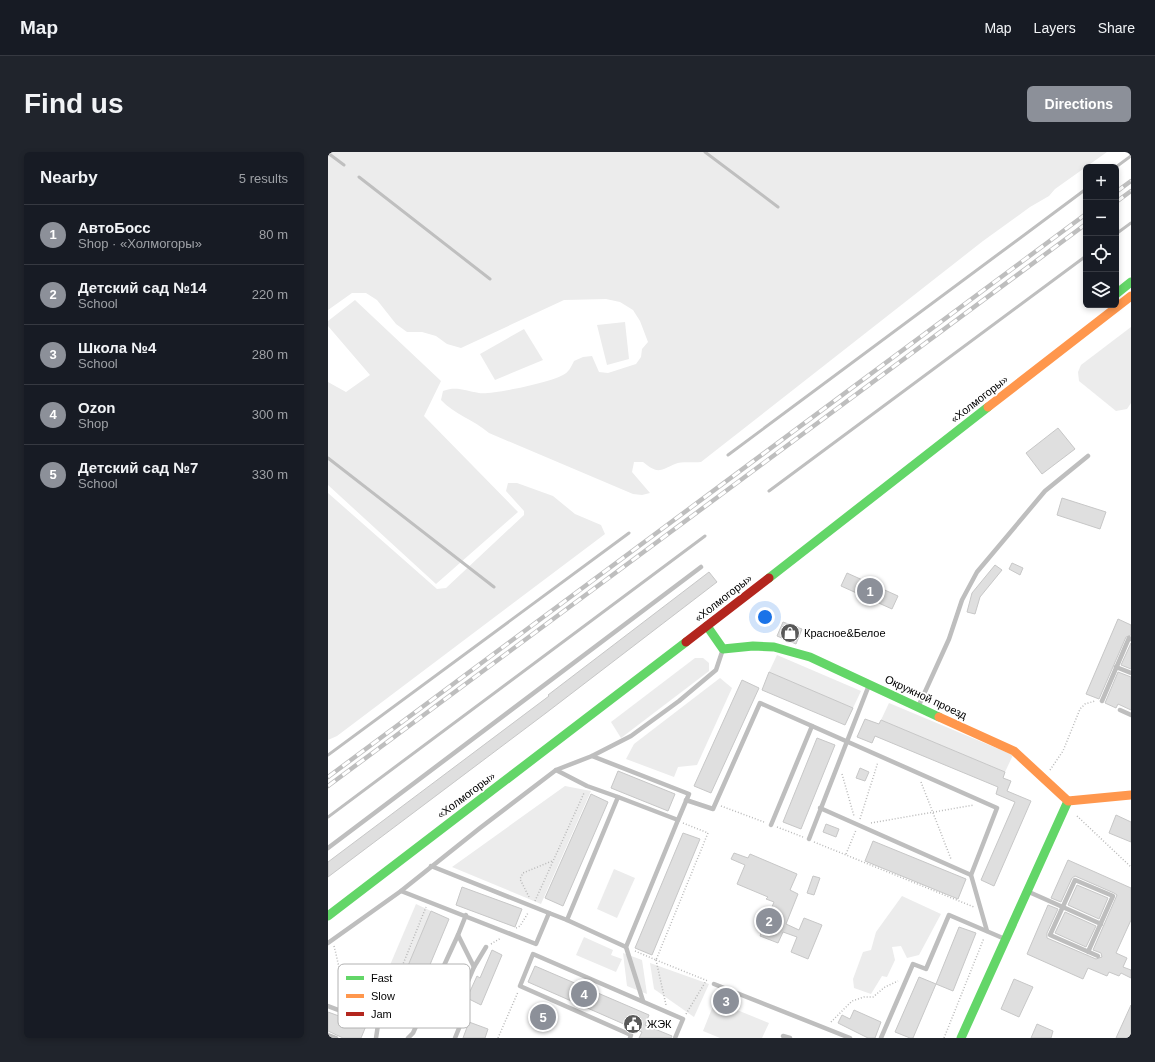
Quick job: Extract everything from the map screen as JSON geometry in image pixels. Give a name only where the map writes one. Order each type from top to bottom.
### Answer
[{"type":"main road","points":[[1119,292],[1131,282]]},
{"type":"main road","name":"«Холмогоры»","points":[[328,916],[707,626],[1131,296]]},
{"type":"main road","points":[[707,626],[723,649]]},
{"type":"main road","name":"Окружной проезд","points":[[723,649],[753,646],[774,647],[810,657],[1014,751],[1068,801]]},
{"type":"main road","points":[[961,1038],[1068,801],[1131,795]]},
{"type":"lane","points":[[918,706],[949,639],[962,600],[974,577],[1045,491],[1088,456]]},
{"type":"lane","points":[[328,848],[701,567]]},
{"type":"lane","points":[[1102,701],[1131,633]]},
{"type":"lane","points":[[328,943],[401,891],[431,866],[556,770],[592,756],[631,736],[711,676],[716,670],[723,649]]},
{"type":"lane","points":[[1116,667],[1131,673]]},
{"type":"lane","points":[[809,840],[820,808],[870,684]]},
{"type":"lane","points":[[686,800],[713,809],[760,703],[847,740],[997,808],[971,875],[987,931]]},
{"type":"lane","points":[[1120,710],[1131,715]]},
{"type":"lane","points":[[772,825],[812,726]]},
{"type":"lane","points":[[592,756],[689,794],[626,947],[643,1001]]},
{"type":"lane","points":[[556,770],[588,786],[678,820]]},
{"type":"lane","points":[[567,920],[618,797]]},
{"type":"lane","points":[[820,808],[971,875]]},
{"type":"lane","points":[[431,866],[567,920],[626,947]]},
{"type":"lane","points":[[1088,952],[1113,896],[1075,880],[1050,935],[1088,952],[1098,956]]},
{"type":"lane","points":[[401,891],[466,915],[536,944]]},
{"type":"lane","points":[[1027,891],[1101,924]]},
{"type":"lane","points":[[549,913],[520,986],[631,1035],[630,1038]]},
{"type":"lane","points":[[445,964],[466,915]]},
{"type":"lane","points":[[881,1038],[913,964],[926,969],[949,915],[1005,939]]},
{"type":"lane","points":[[458,935],[474,967]]},
{"type":"lane","points":[[470,976],[486,947]]},
{"type":"lane","points":[[533,954],[683,1019],[675,1038]]},
{"type":"lane","points":[[714,984],[850,1038]]},
{"type":"lane","points":[[328,1006],[338,1010]]},
{"type":"lane","points":[[376,1038],[378,1028]]},
{"type":"lane","points":[[408,1038],[413,1034],[416,1028]]},
{"type":"lane","points":[[455,1038],[459,1028]]},
{"type":"lane","points":[[328,1035],[336,1038]]},
{"type":"lane","points":[[783,1036],[790,1038]]},
{"type":"path","points":[[1044,779],[1063,751],[1080,709],[1091,702],[1102,701]]},
{"type":"path","points":[[846,854],[858,825],[880,755]]},
{"type":"path","points":[[838,762],[858,825]]},
{"type":"path","points":[[918,772],[955,868]]},
{"type":"path","points":[[486,947],[520,926],[532,906],[588,786]]},
{"type":"path","points":[[858,825],[986,803]]},
{"type":"path","points":[[715,804],[846,854],[981,910]]},
{"type":"path","points":[[1077,816],[1131,867]]},
{"type":"path","points":[[668,1012],[656,960],[708,833],[678,820]]},
{"type":"path","points":[[532,906],[520,879],[523,873],[553,861]]},
{"type":"path","points":[[403,964],[429,901]]},
{"type":"path","points":[[944,1038],[987,931]]},
{"type":"path","points":[[332,939],[338,964]]},
{"type":"path","points":[[626,947],[714,984]]},
{"type":"path","points":[[826,1028],[852,1001],[864,997],[873,997],[885,987],[907,976]]},
{"type":"path","points":[[683,1019],[706,980]]},
{"type":"path","points":[[498,1038],[520,986]]},
{"type":"shaded area","points":[[328,152],[1107,152],[1090,164],[1083,164],[1083,169],[1055,189],[1049,196],[1030,207],[983,241],[701,462],[678,463],[662,470],[655,470],[643,462],[634,462],[632,472],[650,493],[642,495],[633,494],[489,433],[446,405],[441,400],[443,391],[453,389],[479,393],[496,392],[557,378],[565,374],[570,369],[574,361],[583,357],[592,356],[599,372],[608,373],[636,364],[641,357],[642,349],[648,342],[640,321],[633,310],[620,302],[606,299],[564,300],[461,348],[447,344],[436,336],[422,332],[407,332],[396,324],[377,300],[366,293],[352,293],[328,310]]},
{"type":"shaded area","points":[[355,300],[441,381],[424,416],[518,512],[436,584],[328,485],[328,382],[346,392],[370,375],[328,326],[328,321]]},
{"type":"shaded area","points":[[625,322],[629,359],[607,365],[597,325]]},
{"type":"shaded area","points":[[1131,327],[1131,403],[1127,409],[1116,411],[1079,381],[1078,372],[1081,365]]},
{"type":"shaded area","points":[[524,329],[543,360],[495,380],[480,354]]},
{"type":"shaded area","points":[[508,483],[517,483],[553,496],[575,514],[601,525],[605,534],[337,736],[328,740],[328,493],[437,589],[446,588],[524,515],[524,511],[506,491]]},
{"type":"shaded area","points":[[777,655],[861,691],[853,708],[769,672]]},
{"type":"shaded area","points":[[695,658],[703,658],[709,663],[709,671],[621,738],[611,722]]},
{"type":"shaded area","points":[[720,678],[732,688],[697,765],[678,767],[674,777],[626,759],[634,744]]},
{"type":"shaded area","points":[[889,703],[1013,755],[1005,772],[881,720]]},
{"type":"shaded area","points":[[565,786],[591,791],[541,904],[452,867]]},
{"type":"shaded area","points":[[614,869],[635,878],[617,918],[597,909]]},
{"type":"shaded area","points":[[902,896],[941,914],[919,955],[907,958],[901,946],[892,947],[895,960],[887,977],[882,976],[871,994],[854,988],[853,979],[863,952],[871,950],[876,932]]},
{"type":"shaded area","points":[[416,904],[431,911],[409,964],[390,964]]},
{"type":"shaded area","points":[[584,937],[613,950],[611,955],[622,959],[616,972],[576,955]]},
{"type":"shaded area","points":[[623,953],[642,960],[647,994],[627,986]]},
{"type":"shaded area","points":[[650,963],[709,984],[694,1017],[654,989]]},
{"type":"shaded area","points":[[715,1001],[769,1023],[762,1038],[720,1038],[703,1031]]},
{"type":"building","points":[[1058,428],[1075,449],[1042,474],[1026,453]]},
{"type":"building","points":[[1062,498],[1106,512],[1100,529],[1057,515]]},
{"type":"building","points":[[1012,563],[1023,568],[1020,575],[1009,569]]},
{"type":"building","points":[[995,565],[1002,570],[980,597],[975,614],[967,612],[972,593]]},
{"type":"building","points":[[709,572],[717,582],[328,877],[328,862],[549,696],[548,695]]},
{"type":"building","points":[[847,573],[898,596],[892,609],[841,586]]},
{"type":"building","points":[[1118,619],[1131,625],[1131,635],[1126,637],[1099,699],[1086,694]]},
{"type":"building","name":"Красное&Белое","points":[[783,622],[802,629],[796,644],[777,636]]},
{"type":"building","points":[[1131,643],[1131,669],[1121,665]]},
{"type":"building","points":[[769,672],[853,708],[845,725],[762,690]]},
{"type":"building","points":[[1118,672],[1131,677],[1131,710],[1118,704],[1116,708],[1105,703]]},
{"type":"building","points":[[742,680],[759,688],[711,793],[694,786]]},
{"type":"building","points":[[865,719],[879,724],[881,720],[1005,772],[1003,778],[1011,781],[1007,791],[1031,801],[994,886],[981,880],[1015,802],[996,794],[998,787],[875,736],[872,743],[857,737]]},
{"type":"building","points":[[817,738],[835,745],[801,829],[783,822]]},
{"type":"building","points":[[860,768],[869,772],[865,781],[856,778]]},
{"type":"building","points":[[618,771],[675,794],[668,811],[611,788]]},
{"type":"building","points":[[591,794],[608,802],[563,906],[545,898]]},
{"type":"building","points":[[1116,815],[1131,822],[1131,842],[1109,833]]},
{"type":"building","points":[[826,824],[839,829],[836,837],[823,832]]},
{"type":"building","points":[[683,833],[700,839],[652,955],[635,948]]},
{"type":"building","points":[[873,841],[966,879],[958,899],[865,861]]},
{"type":"building","points":[[734,853],[748,858],[750,854],[797,874],[790,890],[798,894],[786,924],[799,930],[804,918],[822,925],[808,959],[791,952],[797,937],[783,932],[778,943],[760,936],[774,902],[766,899],[768,897],[737,884],[745,865],[731,859]]},
{"type":"building","points":[[1068,860],[1131,888],[1131,920],[1116,953],[1127,958],[1123,967],[1131,970],[1131,978],[1121,973],[1119,976],[1109,972],[1107,976],[1088,968],[1083,979],[1027,954],[1048,905],[1058,909],[1047,933],[1047,938],[1096,959],[1102,957],[1101,953],[1093,950],[1117,895],[1075,876],[1072,878],[1061,902],[1051,898]]},
{"type":"building","points":[[813,876],[820,878],[814,895],[807,893]]},
{"type":"building","points":[[1077,885],[1108,898],[1099,919],[1068,905]]},
{"type":"building","points":[[462,887],[522,909],[515,927],[456,905]]},
{"type":"building","points":[[431,911],[449,919],[430,964],[409,964]]},
{"type":"building","points":[[1065,912],[1096,926],[1086,947],[1055,933]]},
{"type":"building","points":[[959,927],[976,933],[953,991],[936,984]]},
{"type":"building","points":[[492,950],[502,955],[481,1005],[470,1000],[470,991],[477,976],[480,978]]},
{"type":"building","points":[[535,966],[649,1015],[645,1025],[672,1036],[671,1038],[639,1038],[642,1032],[528,982]]},
{"type":"building","points":[[919,977],[936,984],[913,1038],[910,1038],[895,1032]]},
{"type":"building","points":[[1014,979],[1033,987],[1019,1017],[1001,1009]]},
{"type":"building","points":[[1131,1005],[1131,1038],[1116,1038]]},
{"type":"building","points":[[854,1010],[881,1022],[875,1038],[868,1038],[838,1023],[842,1015],[850,1019]]},
{"type":"building","points":[[328,1012],[338,1016],[338,1028],[365,1028],[361,1038],[343,1038],[328,1031]]},
{"type":"building","points":[[470,1022],[488,1029],[485,1038],[463,1038],[467,1028],[470,1028]]},
{"type":"building","points":[[1037,1024],[1053,1031],[1051,1038],[1031,1038]]},
{"type":"waterway","points":[[705,152],[778,207]]},
{"type":"waterway","points":[[328,153],[344,165]]},
{"type":"waterway","points":[[1119,165],[1131,156]]},
{"type":"waterway","points":[[359,177],[490,279]]},
{"type":"waterway","points":[[728,455],[1083,191]]},
{"type":"waterway","points":[[1119,232],[1131,223]]},
{"type":"waterway","points":[[769,491],[1083,258]]},
{"type":"waterway","points":[[328,458],[494,587]]},
{"type":"waterway","points":[[328,755],[629,533]]},
{"type":"waterway","points":[[328,817],[705,536]]},
{"type":"railway","points":[[1119,190],[1131,181]]},
{"type":"railway","points":[[1119,200],[1131,191]]},
{"type":"railway","points":[[328,777],[1083,216]]},
{"type":"railway","points":[[328,786],[1083,226]]},
{"type":"traffic: fast","points":[[1119,292],[1131,282]]},
{"type":"traffic: fast","points":[[769,578],[988,407]]},
{"type":"traffic: fast","points":[[707,626],[723,649],[753,646],[774,647],[810,657],[939,717]]},
{"type":"traffic: fast","points":[[328,916],[686,642]]},
{"type":"traffic: fast","points":[[961,1038],[1068,801]]},
{"type":"traffic: slow","points":[[988,407],[1131,296]]},
{"type":"traffic: slow","points":[[939,717],[1014,751],[1068,801],[1131,795]]},
{"type":"traffic: jam","points":[[686,642],[769,578]]},
{"type":"place","name":"АвтоБосс","points":[[870,591]]},
{"type":"place","name":"Красное&Белое","points":[[790,633]]},
{"type":"place","name":"Детский сад №14","points":[[769,921]]},
{"type":"place","name":"Ozon","points":[[584,994]]},
{"type":"place","name":"Школа №4","points":[[726,1001]]},
{"type":"place","name":"Детский сад №7","points":[[543,1017]]},
{"type":"place","name":"ЖЭК","points":[[633,1024]]}]
